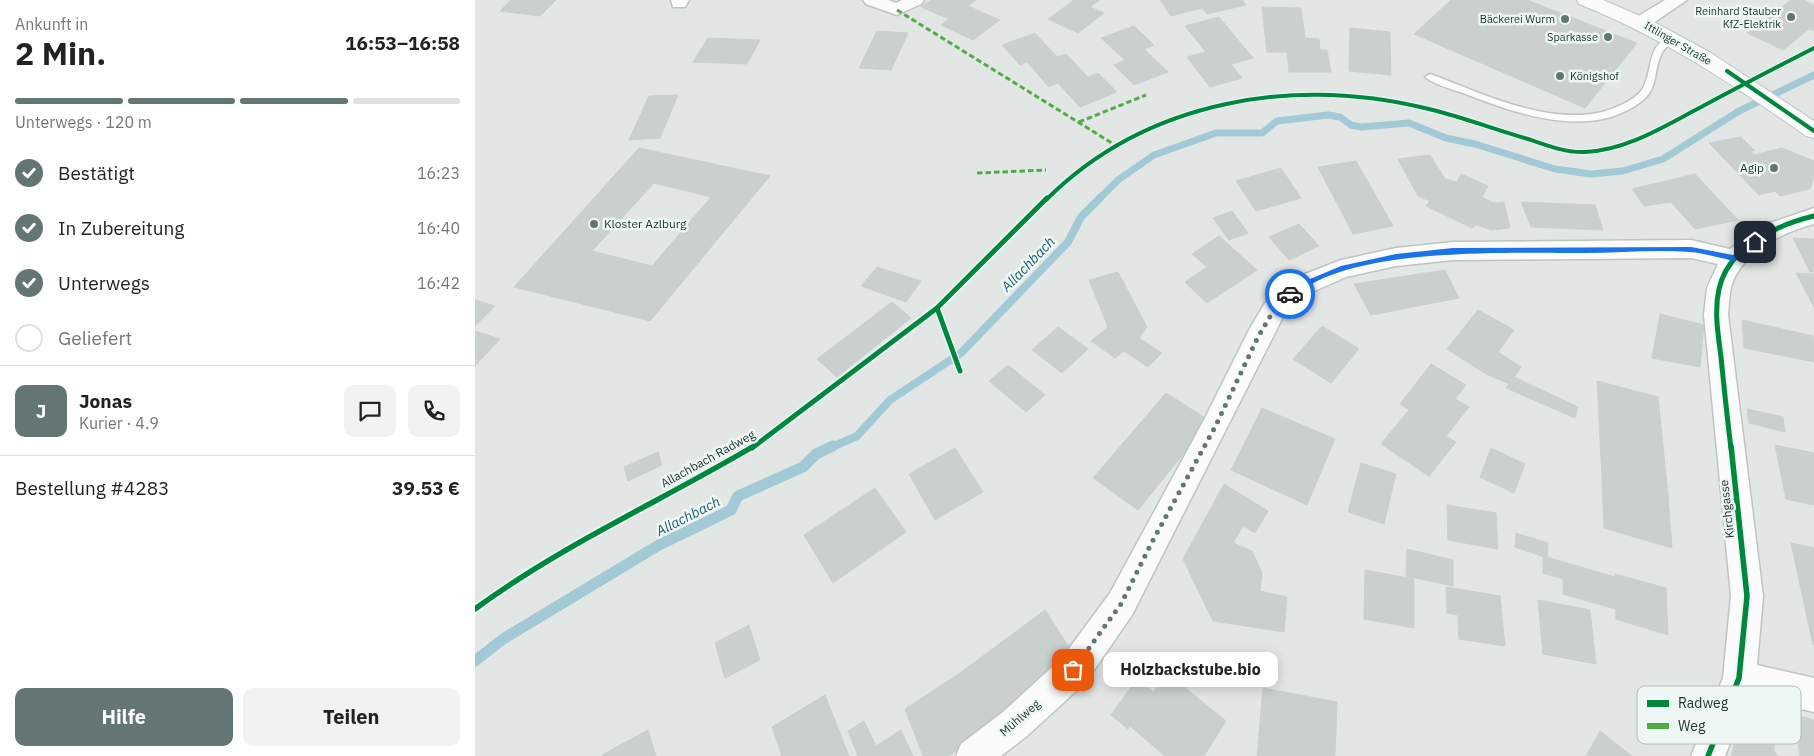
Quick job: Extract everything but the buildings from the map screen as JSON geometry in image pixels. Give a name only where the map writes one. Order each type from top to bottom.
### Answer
[{"type":"street","points":[[872,0],[897,10],[915,0]]},
{"type":"street","name":"Ittlinger Straße","points":[[1586,0],[1642,22],[1674,38],[1727,71],[1814,131]]},
{"type":"street","points":[[1642,22],[1678,0]]},
{"type":"street","points":[[1734,258],[1766,234],[1814,216]]},
{"type":"street","name":"Mühlweg","points":[[973,756],[1015,724],[1073,670],[1121,604],[1152,542],[1215,427],[1258,337],[1274,310],[1299,287],[1341,269],[1396,257],[1453,251],[1691,249],[1734,258]]},
{"type":"street","name":"Kirchgasse","points":[[1734,258],[1720,284],[1716,315],[1747,596],[1739,678],[1736,686]]},
{"type":"street","points":[[1739,678],[1774,686]]},
{"type":"street","points":[[1801,692],[1814,695]]},
{"type":"street","name":"Kirchgasse","points":[[1708,756],[1713,744]]},
{"type":"lane","points":[[1430,77],[1514,108],[1547,116],[1575,119],[1601,116],[1624,108],[1642,97],[1651,85],[1656,53],[1674,38]]},
{"type":"waterway","name":"Allachbach","points":[[830,448],[857,436],[890,400],[961,353],[1068,242],[1081,217],[1118,180],[1154,155],[1216,133],[1262,133],[1277,121],[1328,115],[1340,117],[1351,125],[1361,127],[1409,123],[1446,138],[1475,144],[1555,169],[1591,174],[1623,171],[1663,159],[1739,111],[1814,75]]},
{"type":"waterway","name":"Allachbach","points":[[475,661],[503,639],[659,545],[731,510],[738,496],[803,467],[816,454],[833,446]]},
{"type":"marked path","points":[[897,10],[1115,145]]},
{"type":"marked path","points":[[1079,122],[1146,95]]},
{"type":"marked path","points":[[977,173],[1046,170]]},
{"type":"cycle path","name":"Allachbach Radweg","points":[[475,609],[509,584],[651,502],[753,447],[937,308],[1067,179],[1115,145],[1162,123],[1195,111],[1229,103],[1277,97],[1327,95],[1366,97],[1432,110],[1550,146],[1582,152],[1611,149],[1643,137],[1814,48]]},
{"type":"cycle path","points":[[1727,71],[1814,131]]},
{"type":"cycle path","points":[[1736,686],[1739,678],[1747,596],[1716,315],[1718,291],[1726,271],[1746,248],[1758,239],[1786,224],[1814,216]]},
{"type":"cycle path","points":[[937,308],[960,371]]},
{"type":"cycle path","points":[[1708,756],[1713,744]]},
{"type":"way so far","points":[[1073,670],[1121,604],[1152,542],[1215,427],[1258,337],[1274,310],[1290,294]]},
{"type":"place","name":"Reinhard Stauber KfZ-Elektrik","points":[[1791,17]]},
{"type":"place","name":"Bäckerei Wurm","points":[[1565,19]]},
{"type":"place","name":"Sparkasse","points":[[1608,37]]},
{"type":"place","name":"Königshof","points":[[1560,76]]},
{"type":"place","name":"Agip","points":[[1774,168]]},
{"type":"place","name":"Kloster Azlburg","points":[[594,224]]},
{"type":"place","name":"Holzbackstube.bio","points":[[1073,670]]},
{"type":"route","points":[[1290,294],[1299,287],[1341,269],[1396,257],[1453,251],[1691,249],[1734,258],[1755,242]]}]
